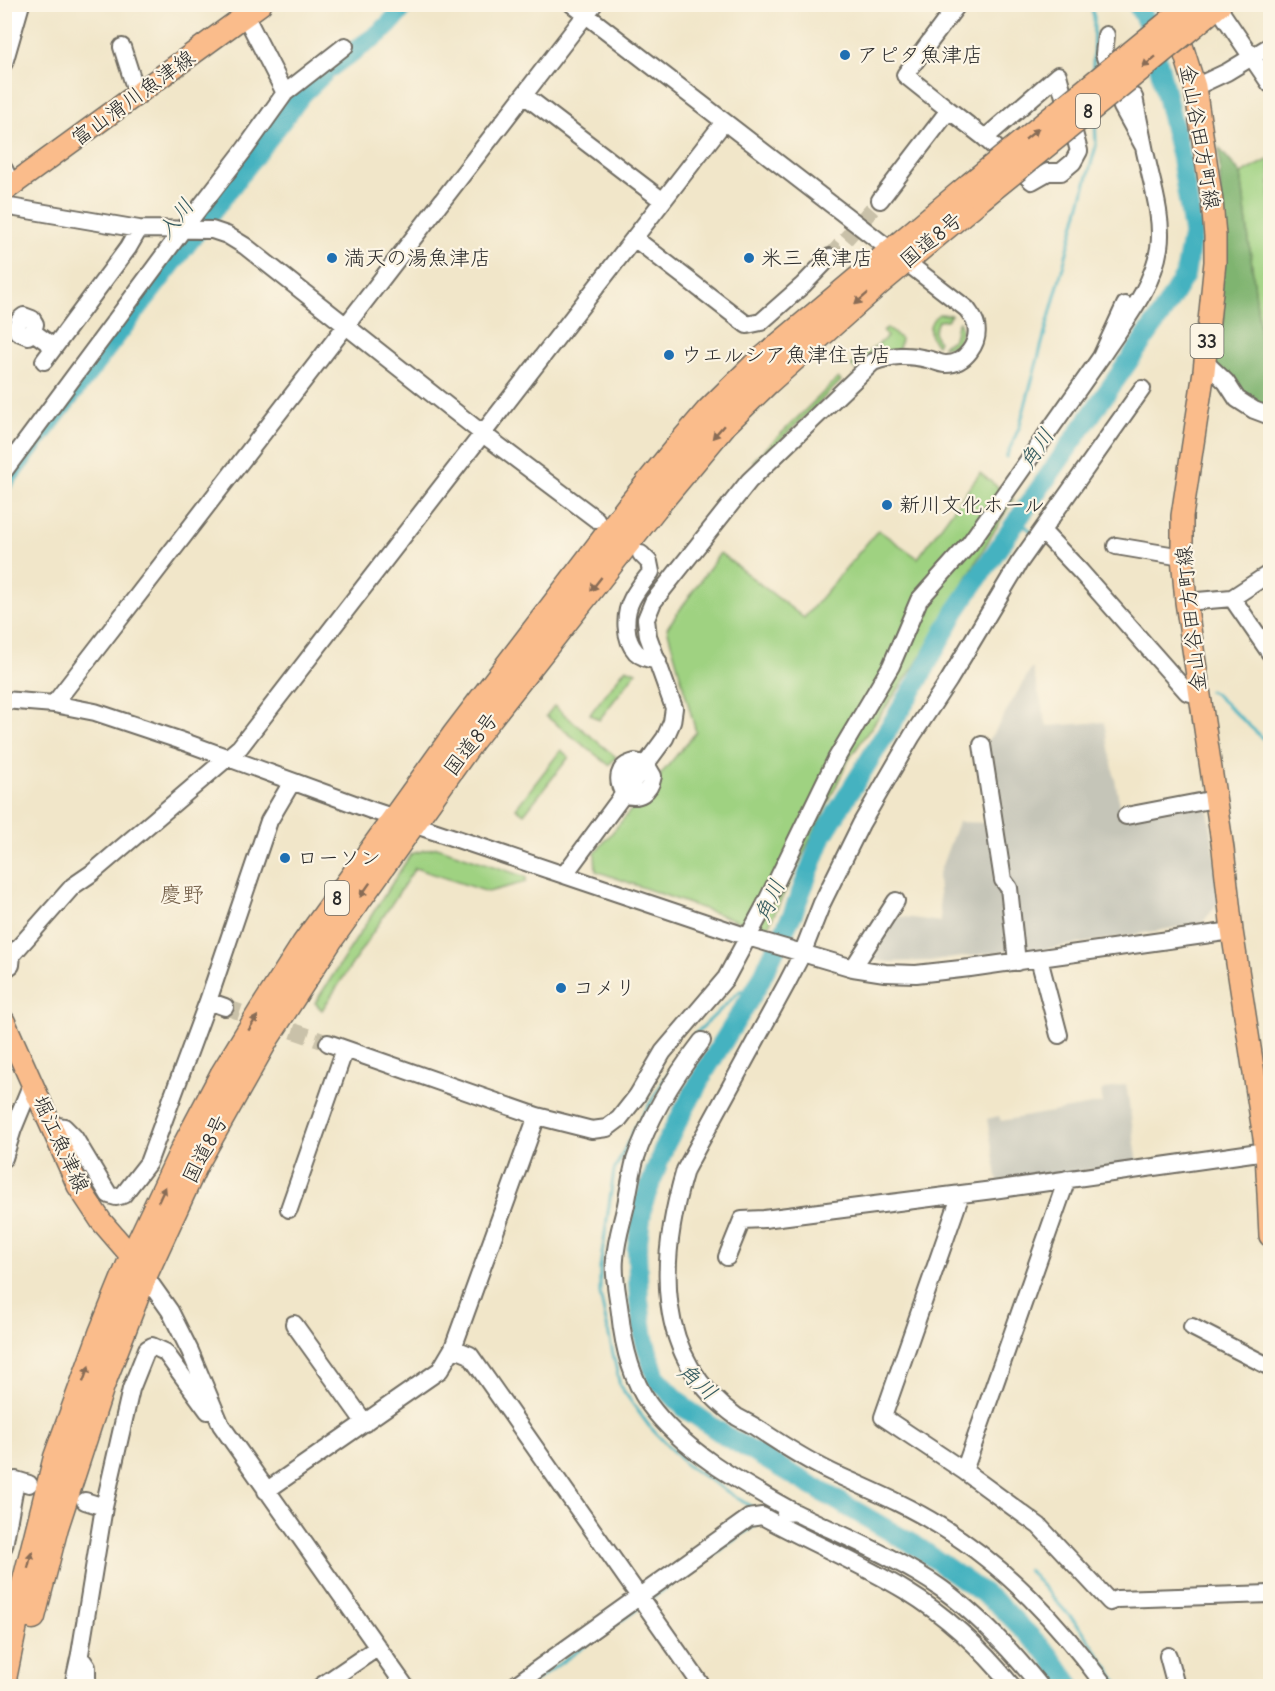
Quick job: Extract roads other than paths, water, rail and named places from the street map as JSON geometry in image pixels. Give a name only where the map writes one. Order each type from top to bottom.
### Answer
[{"type":"highway","name":"国道8号","points":[[19,1686],[37,1600],[56,1527],[139,1266],[184,1147],[249,1029],[304,944],[404,820],[455,734],[629,506],[693,429],[754,366],[899,256],[1184,11],[1218,5]]},
{"type":"highway","name":"国道8号","points":[[4,1679],[21,1596],[56,1458],[101,1333],[139,1266]]},
{"type":"main road","name":"富山滑川魚津線","points":[[7,182],[137,94],[253,10]]},
{"type":"main road","name":"金山谷田方町線","points":[[1184,11],[1212,201],[1215,262],[1205,362],[1182,516],[1182,557],[1186,602],[1232,931],[1268,1162],[1270,1236]]},
{"type":"main road","name":"堀江魚津線","points":[[4,1021],[78,1186],[101,1221],[139,1266]]},
{"type":"street","points":[[4,63],[21,4]]},
{"type":"street","points":[[564,875],[665,738],[672,722],[674,708],[648,636],[646,619],[652,602],[748,482],[873,362],[892,356],[910,355],[945,364],[960,360],[972,350],[977,335],[976,323],[967,309],[724,122],[590,10],[572,4]]},
{"type":"street","points":[[958,4],[905,75],[985,138],[1032,181],[1048,171],[1061,172],[1073,162],[1079,152],[1058,75],[985,138]]},
{"type":"street","points":[[1218,5],[1270,84]]},
{"type":"street","points":[[253,10],[285,93]]},
{"type":"street","points":[[54,705],[590,10]]},
{"type":"street","points":[[1106,34],[1104,54],[1122,107],[1144,147]]},
{"type":"street","points":[[4,471],[187,228],[285,93],[345,46]]},
{"type":"street","points":[[1195,87],[1227,72],[1270,46]]},
{"type":"street","points":[[122,47],[137,94]]},
{"type":"street","points":[[524,95],[663,201]]},
{"type":"street","points":[[328,1044],[537,1116],[592,1130],[607,1128],[619,1119],[637,1096],[663,1052],[726,978],[836,759],[891,666],[919,600],[970,543],[1101,357],[1149,283],[1160,247],[1159,220],[1134,97]]},
{"type":"street","points":[[880,200],[949,110]]},
{"type":"street","points":[[4,970],[11,965],[12,955],[73,886],[92,873],[240,747],[724,122]]},
{"type":"street","points":[[4,206],[139,229],[187,228],[212,230],[227,235],[596,519]]},
{"type":"street","points":[[44,361],[128,248],[139,229]]},
{"type":"street","points":[[634,238],[747,325],[761,322],[803,285],[830,257]]},
{"type":"street","points":[[1101,357],[1125,305]]},
{"type":"street","points":[[33,332],[54,347]]},
{"type":"street","points":[[1205,362],[1226,382],[1237,399],[1254,410],[1270,416]]},
{"type":"street","points":[[1105,1686],[1035,1601],[987,1558],[941,1527],[893,1499],[831,1472],[791,1451],[736,1416],[698,1378],[681,1350],[672,1326],[666,1275],[675,1203],[685,1170],[800,953],[861,824],[912,736],[949,680],[1019,563],[1142,389]]},
{"type":"street","points":[[1042,531],[1187,692],[1198,688]]},
{"type":"street","points":[[1116,546],[1182,557]]},
{"type":"street","points":[[641,554],[649,562],[651,572],[632,599],[627,614],[627,630],[635,651],[645,658],[658,661]]},
{"type":"street","points":[[1186,602],[1232,598],[1270,573]]},
{"type":"street","points":[[1232,598],[1270,653]]},
{"type":"street","points":[[4,700],[95,712],[564,875],[748,937],[853,969],[916,974],[1232,931]]},
{"type":"street","points":[[982,745],[1004,880],[1009,888],[1017,962]]},
{"type":"street","points":[[51,1125],[64,1127],[74,1137],[109,1195],[116,1197],[123,1195],[148,1163],[208,1001],[269,821],[292,782]]},
{"type":"street","points":[[1126,816],[1215,799]]},
{"type":"street","points":[[853,969],[896,901]]},
{"type":"street","points":[[1039,959],[1059,1035]]},
{"type":"street","points":[[208,1001],[225,1007]]},
{"type":"street","points":[[702,1041],[682,1066],[649,1127],[635,1161],[615,1261],[621,1329],[627,1354],[648,1402],[667,1425],[694,1450],[755,1490],[910,1570],[942,1589],[999,1638],[1040,1686]]},
{"type":"street","points":[[289,1209],[345,1049]]},
{"type":"street","points":[[4,1158],[32,1083]]},
{"type":"street","points":[[266,1491],[440,1370],[453,1348],[537,1116]]},
{"type":"street","points":[[727,1257],[742,1220],[1067,1179],[1268,1162]]},
{"type":"street","points":[[964,1471],[1067,1179]]},
{"type":"street","points":[[961,1194],[883,1417],[964,1471],[1040,1526],[1110,1602],[1117,1599],[1270,1594]]},
{"type":"street","points":[[139,1266],[170,1311],[190,1350],[221,1425]]},
{"type":"street","points":[[294,1324],[365,1423]]},
{"type":"street","points":[[1192,1327],[1270,1367]]},
{"type":"street","points":[[72,1686],[80,1654],[104,1507],[131,1389],[147,1349],[152,1346],[165,1352],[204,1406],[221,1425],[405,1686]]},
{"type":"street","points":[[453,1348],[470,1355],[702,1686]]},
{"type":"street","points":[[4,1545],[16,1480],[29,1484]]},
{"type":"street","points":[[85,1501],[104,1507]]},
{"type":"street","points":[[514,1686],[749,1518],[794,1512]]},
{"type":"street","points":[[762,1516],[906,1591],[946,1619],[991,1660],[1012,1686]]},
{"type":"street","points":[[321,1686],[377,1648]]},
{"type":"street","points":[[80,1654],[87,1667],[87,1686]]},
{"type":"street","points":[[1168,1656],[1176,1686]]},
{"type":"waterway","name":"入川","points":[[4,482],[304,92],[345,56],[381,32],[405,4]]},
{"type":"waterway","points":[[1090,4],[1094,17],[1093,72]]},
{"type":"waterway","name":"角川","points":[[1071,1686],[1048,1654],[997,1603],[919,1548],[724,1435],[685,1408],[656,1378],[644,1339],[639,1300],[637,1249],[643,1204],[665,1145],[705,1071],[757,987],[793,913],[823,835],[918,681],[955,612],[1161,315],[1185,275],[1193,231],[1181,158],[1150,28],[1137,4]]},
{"type":"waterway","points":[[1006,457],[1019,428],[1096,146],[1095,117]]},
{"type":"waterway","points":[[1018,519],[1033,533]]},
{"type":"waterway","points":[[1209,691],[1270,745]]},
{"type":"waterway","points":[[754,1511],[753,1508],[686,1465],[649,1426],[620,1386],[600,1294],[600,1268],[614,1171],[635,1128],[689,1040],[740,991],[757,987]]},
{"type":"waterway","points":[[649,1600],[758,1523]]},
{"type":"waterway","points":[[1028,1570],[1083,1631],[1120,1686]]},
{"type":"waterway","points":[[528,1686],[639,1608]]},
{"type":"tunnel","points":[[830,257],[880,200]]},
{"type":"tunnel","points":[[225,1007],[328,1043]]},
{"type":"place","name":"アピタ魚津店","points":[[845,55]]},
{"type":"place","name":"満天の湯魚津店","points":[[332,258]]},
{"type":"place","name":"米三 魚津店","points":[[749,258]]},
{"type":"place","name":"ウエルシア魚津住吉店","points":[[669,355]]},
{"type":"place","name":"新川文化ホール","points":[[887,505]]},
{"type":"place","name":"ローソン","points":[[285,858]]},
{"type":"place","name":"コメリ","points":[[561,988]]},
{"type":"district","name":"慶野","points":[[182,895]]}]
